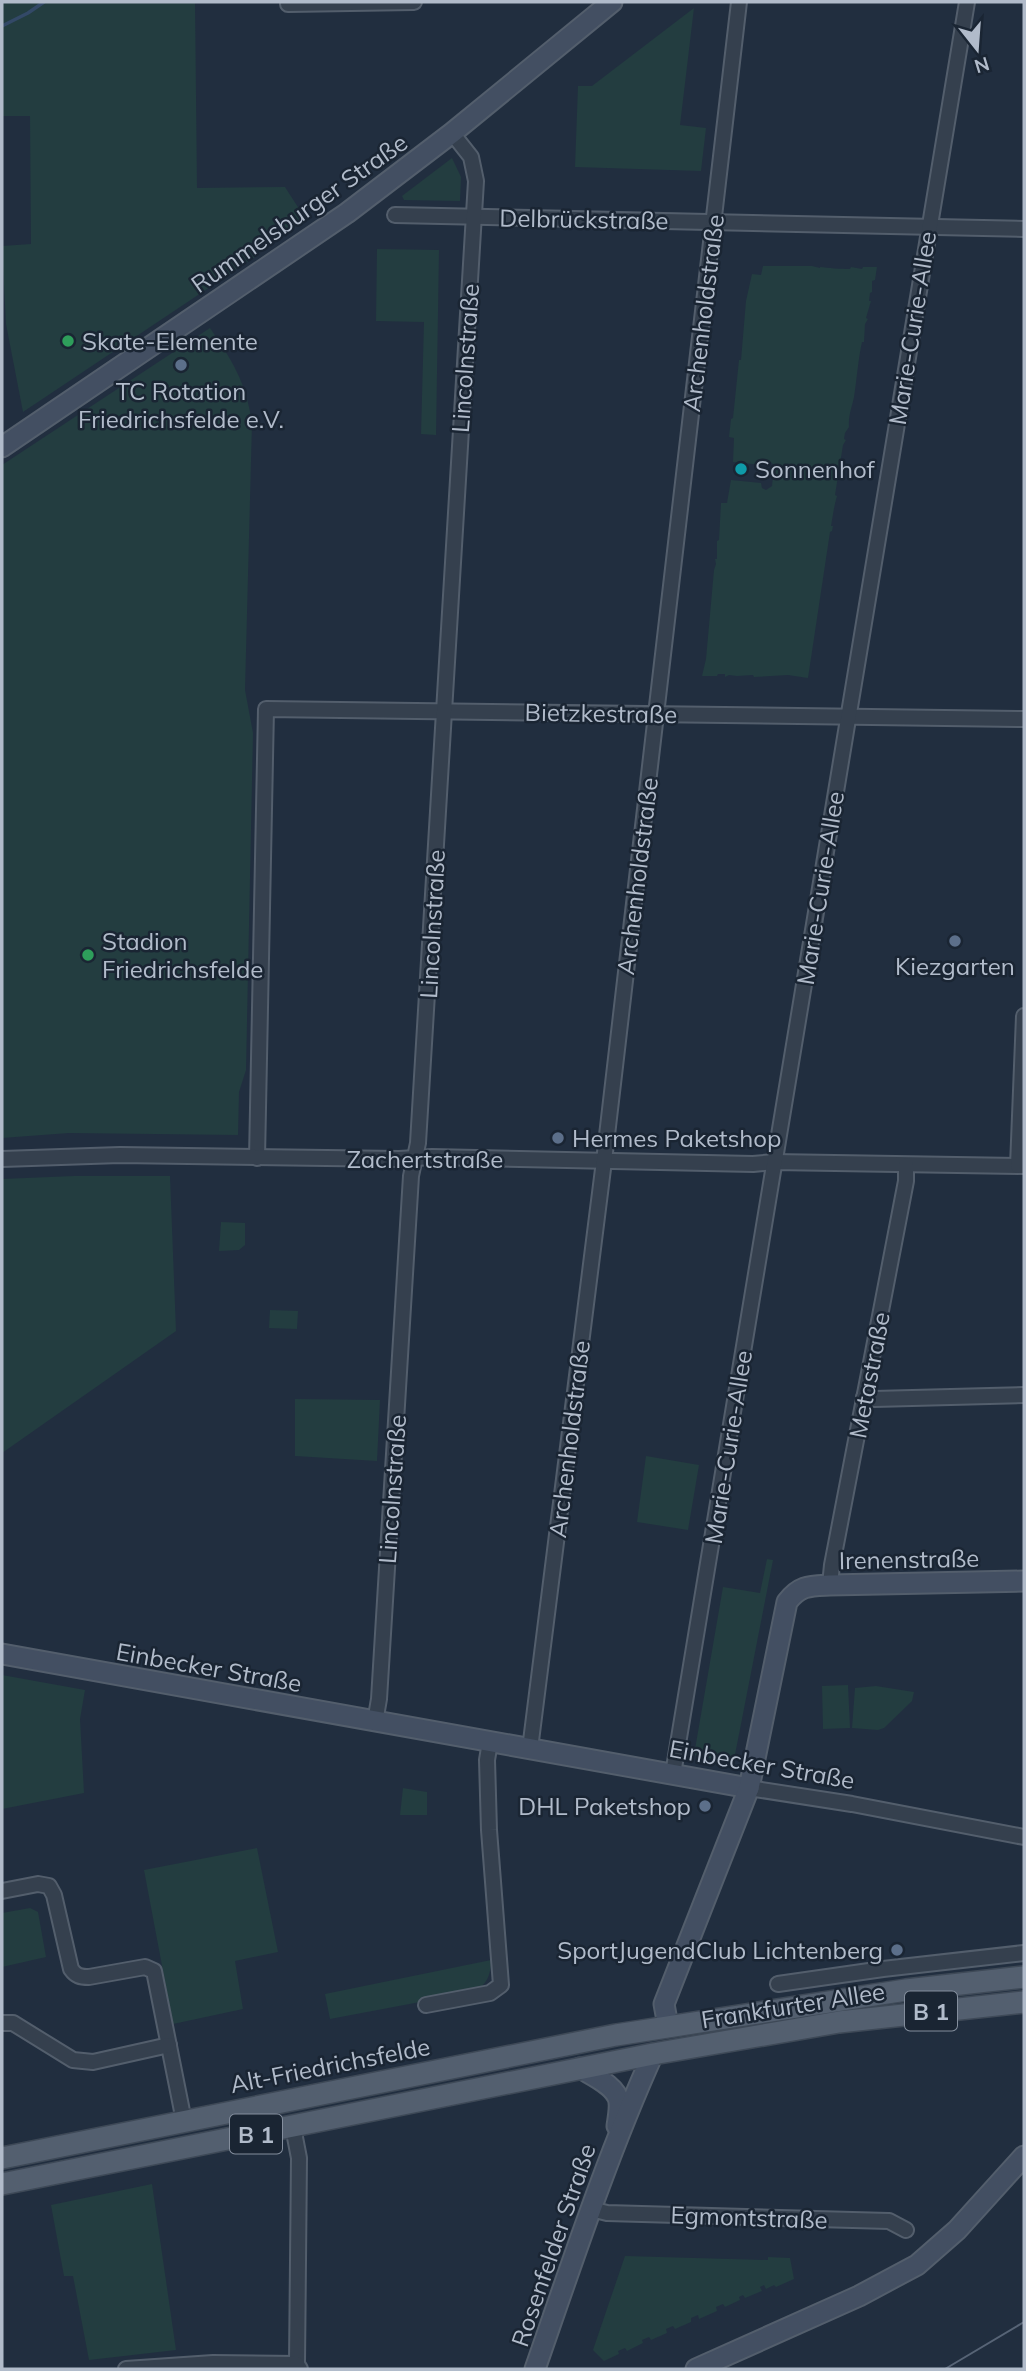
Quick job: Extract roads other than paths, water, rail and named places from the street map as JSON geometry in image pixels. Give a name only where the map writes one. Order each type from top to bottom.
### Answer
[{"type":"main road","name":"Frankfurter Allee","points":[[668,2026],[906,1990],[1024,1977]]},
{"type":"main road","name":"Frankfurter Allee","points":[[653,2053],[801,2028],[935,2010],[1024,2002]]},
{"type":"main road","name":"Alt-Friedrichsfelde","points":[[2,2158],[668,2026]]},
{"type":"main road","name":"B 1","points":[[2,2184],[653,2053]]},
{"type":"street","points":[[288,4],[414,2]]},
{"type":"street","name":"Rummelsburger Straße","points":[[2,447],[313,238],[452,133],[612,2]]},
{"type":"street","name":"Archenholdstraße","points":[[530,1749],[604,1161],[739,2]]},
{"type":"street","name":"Marie-Curie-Allee","points":[[673,1774],[967,2]]},
{"type":"street","name":"Lincolnstraße","points":[[375,1722],[379,1699],[411,1176],[418,1143],[476,181],[471,157],[452,133]]},
{"type":"street","name":"Delbrückstraße","points":[[395,215],[1024,229]]},
{"type":"street","name":"Bietzkestraße","points":[[257,1158],[267,709],[1024,719]]},
{"type":"street","points":[[1021,1166],[1024,1016]]},
{"type":"street","name":"Zachertstraße","points":[[2,1159],[116,1155],[257,1158],[432,1157],[1021,1166]]},
{"type":"street","name":"Metastraße","points":[[830,1585],[906,1181],[906,1165]]},
{"type":"street","points":[[864,1397],[874,1399],[1024,1395]]},
{"type":"street","name":"Irenenstraße","points":[[749,1788],[787,1602],[796,1590],[830,1585],[1024,1581]]},
{"type":"street","name":"Einbecker Straße","points":[[2,1654],[375,1722],[852,1804],[1024,1837]]},
{"type":"street","points":[[426,2005],[490,1993],[501,1985],[489,1830],[487,1760],[490,1742]]},
{"type":"street","points":[[668,2026],[664,2004],[749,1788]]},
{"type":"street","points":[[2,1891],[38,1884],[49,1886],[54,1895],[71,1969],[75,1974],[89,1977],[145,1967],[154,1971],[184,2121]]},
{"type":"street","name":"Frankfurter Allee","points":[[778,1984],[1024,1953]]},
{"type":"street","points":[[2,2023],[13,2024],[74,2060],[93,2062],[169,2045]]},
{"type":"street","name":"Rosenfelder Straße","points":[[535,2369],[590,2209],[653,2053]]},
{"type":"street","name":"Rosenfelder Straße","points":[[580,2068],[610,2087],[616,2095],[619,2101],[617,2137]]},
{"type":"street","points":[[126,2369],[213,2362],[299,2367],[299,2158],[293,2127]]},
{"type":"street","points":[[696,2369],[859,2296],[917,2266],[957,2230],[1024,2156]]},
{"type":"street","name":"Egmontstraße","points":[[590,2209],[601,2213],[889,2221],[906,2230]]},
{"type":"waterway","points":[[2,26],[44,2]]},
{"type":"tram line","points":[[945,2369],[1024,2322]]},
{"type":"place","name":"Skate-Elemente","points":[[68,341]]},
{"type":"place","name":"TC Rotation Friedrichsfelde e.V.","points":[[181,365]]},
{"type":"place","name":"Sonnenhof","points":[[741,469]]},
{"type":"place","name":"Kiezgarten","points":[[955,941]]},
{"type":"place","name":"Stadion Friedrichsfelde","points":[[88,955]]},
{"type":"place","name":"Hermes Paketshop","points":[[558,1138]]},
{"type":"place","name":"DHL Paketshop","points":[[705,1806]]},
{"type":"place","name":"SportJugendClub Lichtenberg","points":[[897,1950]]}]
